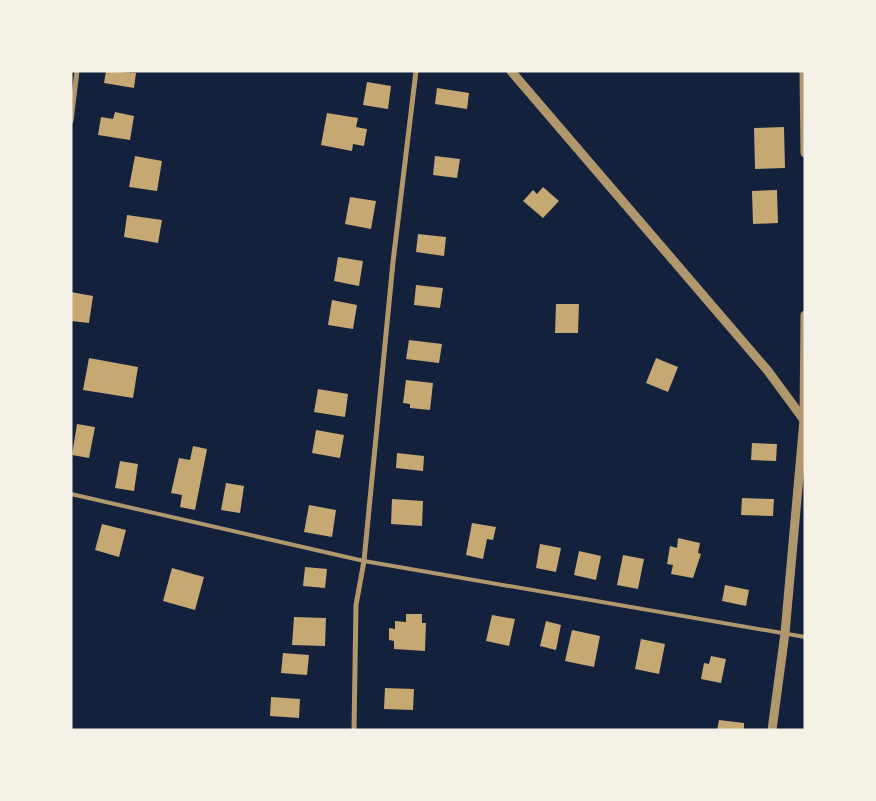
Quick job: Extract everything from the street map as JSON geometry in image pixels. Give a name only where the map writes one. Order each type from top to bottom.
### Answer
[{"type":"street","points":[[71,121],[78,71]]},
{"type":"street","points":[[354,730],[356,605],[364,561],[393,262],[416,71]]},
{"type":"street","points":[[511,71],[768,371],[804,420]]},
{"type":"street","points":[[804,71],[805,154]]},
{"type":"street","points":[[772,730],[785,633],[804,420],[805,315]]},
{"type":"lane","points":[[71,494],[364,561],[805,637]]},
{"type":"building","points":[[106,71],[136,73],[134,88],[104,83]]},
{"type":"building","points":[[367,82],[391,86],[388,109],[363,105]]},
{"type":"building","points":[[437,88],[469,93],[467,109],[435,104]]},
{"type":"building","points":[[115,112],[134,116],[130,140],[98,135],[101,117],[113,119]]},
{"type":"building","points":[[327,113],[358,118],[356,127],[367,129],[364,146],[353,144],[352,151],[321,145]]},
{"type":"building","points":[[784,127],[785,168],[755,169],[754,128]]},
{"type":"building","points":[[135,156],[162,161],[157,191],[129,187]]},
{"type":"building","points":[[435,156],[460,159],[457,178],[433,175]]},
{"type":"building","points":[[543,187],[559,201],[543,218],[523,201],[533,190],[537,194]]},
{"type":"building","points":[[777,190],[778,223],[753,224],[752,191]]},
{"type":"building","points":[[350,197],[376,201],[371,229],[345,224]]},
{"type":"building","points":[[127,215],[162,220],[158,243],[124,237]]},
{"type":"building","points":[[418,234],[446,237],[444,256],[416,252]]},
{"type":"building","points":[[338,257],[363,261],[359,286],[334,281]]},
{"type":"building","points":[[416,285],[443,288],[440,308],[414,305]]},
{"type":"building","points":[[71,292],[93,296],[89,323],[71,321]]},
{"type":"building","points":[[332,300],[357,305],[353,329],[328,325]]},
{"type":"building","points":[[556,304],[579,304],[578,333],[555,333]]},
{"type":"building","points":[[409,340],[442,344],[439,363],[406,359]]},
{"type":"building","points":[[89,358],[138,367],[133,398],[83,390]]},
{"type":"building","points":[[656,358],[678,367],[668,392],[646,383]]},
{"type":"building","points":[[406,380],[433,383],[430,410],[410,408],[410,404],[403,403]]},
{"type":"building","points":[[318,389],[348,394],[345,417],[314,412]]},
{"type":"building","points":[[77,424],[95,427],[89,458],[72,455]]},
{"type":"building","points":[[316,430],[344,435],[340,458],[312,453]]},
{"type":"building","points":[[752,443],[777,444],[776,461],[751,460]]},
{"type":"building","points":[[193,446],[207,449],[195,510],[180,507],[182,495],[171,493],[179,458],[190,460]]},
{"type":"building","points":[[397,453],[424,456],[423,471],[396,468]]},
{"type":"building","points":[[120,461],[138,464],[134,491],[115,488]]},
{"type":"building","points":[[226,483],[244,486],[240,513],[221,510]]},
{"type":"building","points":[[742,498],[774,499],[773,516],[741,515]]},
{"type":"building","points":[[392,499],[423,501],[422,526],[391,524]]},
{"type":"building","points":[[309,505],[336,510],[332,537],[304,532]]},
{"type":"building","points":[[472,523],[496,527],[493,540],[487,539],[483,559],[466,555]]},
{"type":"building","points":[[102,524],[126,530],[119,557],[95,550]]},
{"type":"building","points":[[678,538],[700,543],[698,553],[701,554],[693,578],[671,574],[673,565],[667,564],[670,546],[677,548]]},
{"type":"building","points":[[540,544],[561,548],[556,572],[536,568]]},
{"type":"building","points":[[579,551],[601,556],[596,580],[574,575]]},
{"type":"building","points":[[623,555],[644,559],[638,589],[617,585]]},
{"type":"building","points":[[305,567],[327,569],[325,588],[303,586]]},
{"type":"building","points":[[172,568],[204,577],[195,610],[163,601]]},
{"type":"building","points":[[725,585],[749,590],[746,606],[722,601]]},
{"type":"building","points":[[406,614],[422,614],[422,623],[426,623],[425,651],[394,649],[394,641],[389,640],[389,628],[395,629],[395,621],[406,622]]},
{"type":"building","points":[[492,615],[515,619],[509,646],[486,641]]},
{"type":"building","points":[[294,617],[326,618],[325,646],[292,645]]},
{"type":"building","points":[[546,621],[561,625],[556,650],[540,646]]},
{"type":"building","points":[[572,630],[600,636],[594,667],[565,661]]},
{"type":"building","points":[[641,639],[665,644],[659,674],[635,669]]},
{"type":"building","points":[[283,653],[309,655],[307,675],[281,673]]},
{"type":"building","points":[[711,656],[726,659],[721,683],[701,679],[704,663],[709,664]]},
{"type":"building","points":[[385,688],[414,689],[413,710],[384,709]]},
{"type":"building","points":[[271,697],[300,699],[299,718],[270,716]]},
{"type":"building","points":[[719,720],[744,723],[744,730],[717,730]]}]
